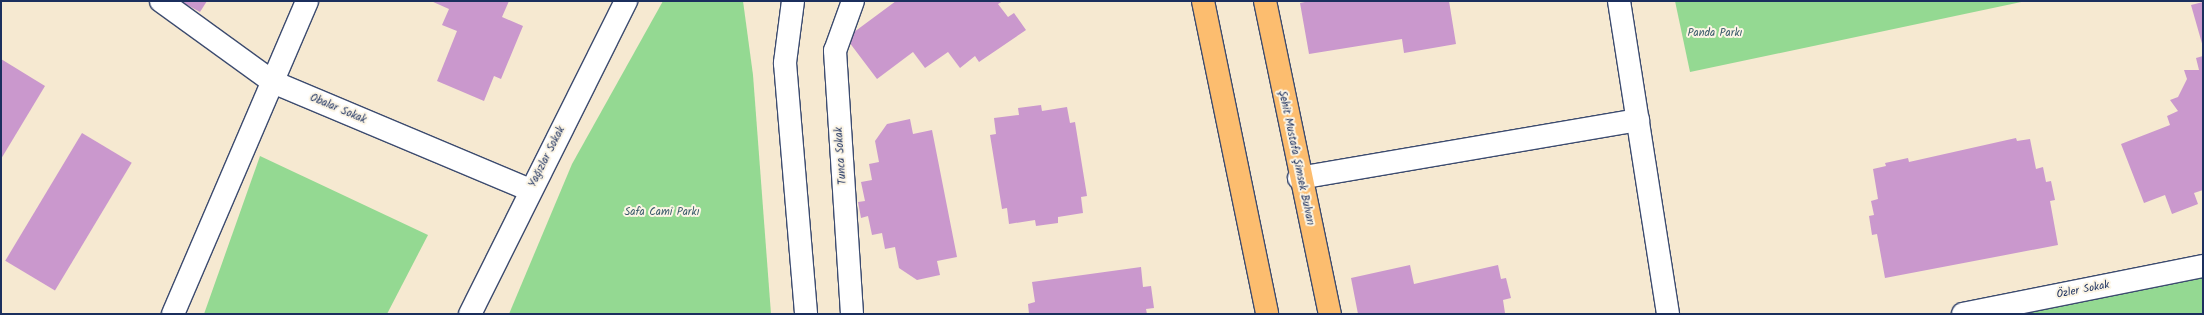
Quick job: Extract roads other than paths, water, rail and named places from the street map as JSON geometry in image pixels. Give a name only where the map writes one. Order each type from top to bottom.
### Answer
[{"type":"main road","points":[[1203,1],[1267,314]]},
{"type":"main road","name":"Şehit Mustafa Şimsek Bulvarı","points":[[1265,1],[1299,178],[1330,314]]},
{"type":"street","name":"Obalar Sokak","points":[[161,1],[274,82],[530,190]]},
{"type":"street","points":[[173,314],[274,82],[307,1]]},
{"type":"street","name":"Yağızlar Sokak","points":[[470,314],[530,190],[626,1]]},
{"type":"street","points":[[792,1],[785,62],[806,314]]},
{"type":"street","name":"Tunca Sokak","points":[[852,314],[835,51],[853,1]]},
{"type":"street","points":[[1619,1],[1668,314]]},
{"type":"street","points":[[1299,178],[1638,120]]},
{"type":"street","name":"Özler Sokak","points":[[1962,314],[2203,266]]},
{"type":"park label","name":"Panda Parkı","points":[[1715,33]]},
{"type":"park label","name":"Safa Cami Parkı","points":[[662,212]]}]
